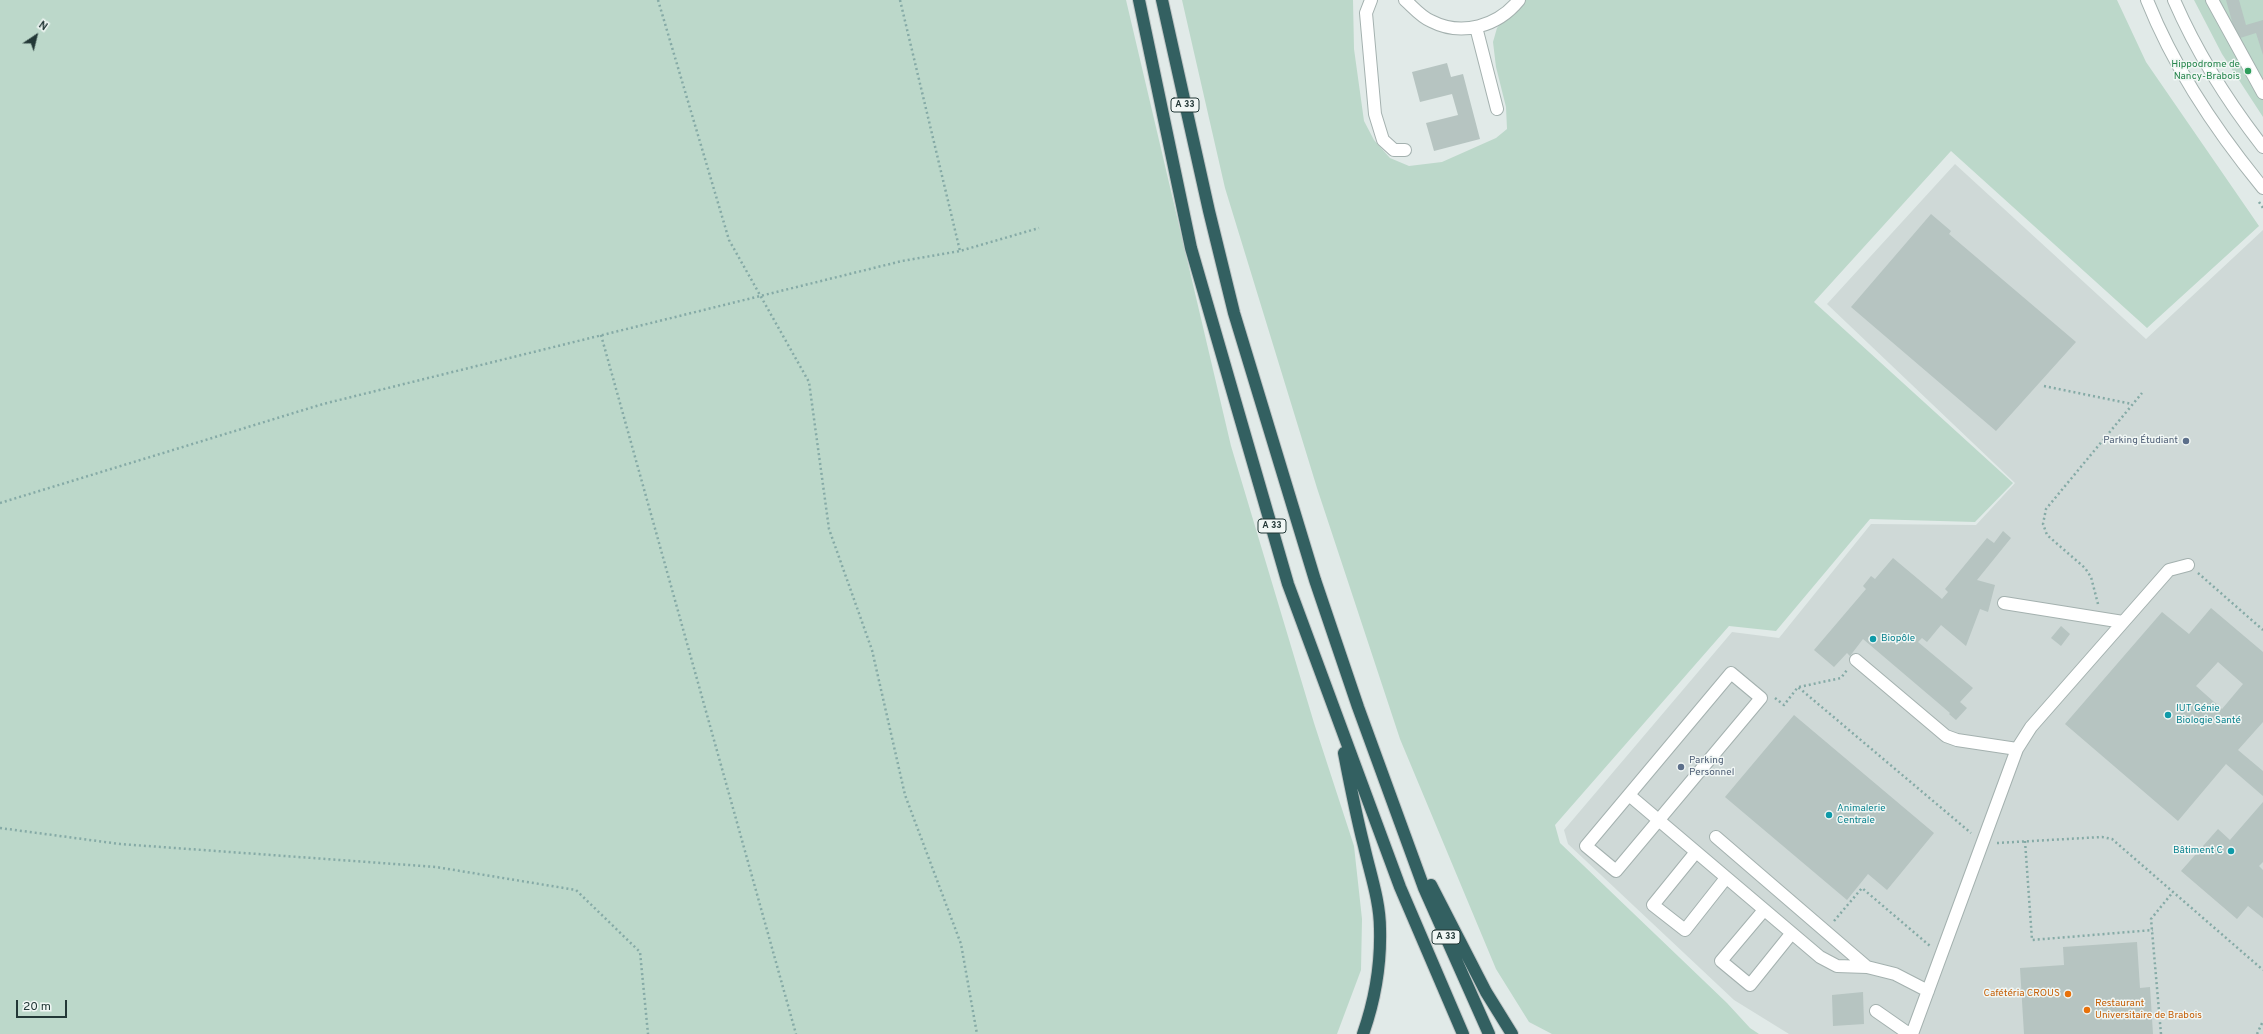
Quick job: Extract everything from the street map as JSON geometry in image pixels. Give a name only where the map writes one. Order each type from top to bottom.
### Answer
[{"type":"highway","name":"A 33","points":[[1139,0],[1191,248],[1288,584],[1400,887],[1463,1034]]},
{"type":"highway","name":"A 33","points":[[1162,0],[1209,210],[1234,313],[1268,431],[1315,580],[1358,707],[1424,888],[1489,1034]]},
{"type":"highway","points":[[1336,715],[1356,817],[1377,901],[1380,928],[1378,973],[1372,1008],[1362,1034]]},
{"type":"highway","points":[[1406,838],[1486,992],[1512,1034]]},
{"type":"street","points":[[1371,0],[1366,13],[1375,114],[1384,140],[1394,150],[1405,150]]},
{"type":"street","points":[[1405,0],[1430,21],[1452,29],[1476,27],[1497,19],[1519,0]]},
{"type":"street","points":[[2147,0],[2164,38],[2194,91],[2213,120],[2263,188]]},
{"type":"street","points":[[2174,0],[2216,80],[2263,147]]},
{"type":"street","points":[[2212,0],[2263,93]]},
{"type":"street","points":[[1476,27],[1497,109]]},
{"type":"street","points":[[1876,1011],[1911,1034],[1942,956],[2017,749],[2031,727],[2169,570],[2188,565]]},
{"type":"street","points":[[2004,604],[2123,622]]},
{"type":"street","points":[[1856,660],[1946,736],[1957,740],[2017,749]]},
{"type":"street","points":[[1731,673],[1761,698],[1616,871],[1586,846],[1731,673]]},
{"type":"street","points":[[1629,795],[1820,957],[1837,966],[1867,967],[1895,974],[1928,991]]},
{"type":"street","points":[[1716,837],[1867,967]]},
{"type":"street","points":[[1696,852],[1653,905],[1685,930],[1726,878]]},
{"type":"street","points":[[1764,910],[1721,961],[1750,985],[1792,934]]},
{"type":"path","points":[[658,0],[728,240],[809,382],[829,529],[872,650],[905,795],[961,944],[977,1034]]},
{"type":"path","points":[[900,0],[960,251]]},
{"type":"path","points":[[0,503],[323,404],[902,261],[960,251],[1038,228]]},
{"type":"path","points":[[601,335],[796,1034]]},
{"type":"path","points":[[2044,386],[2132,404]]},
{"type":"path","points":[[2098,618],[2100,608],[2088,572],[2047,534],[2043,524],[2046,508],[2142,393]]},
{"type":"path","points":[[2188,565],[2263,630]]},
{"type":"path","points":[[1761,698],[1769,693],[1784,706],[1798,687],[1841,678],[1856,660]]},
{"type":"path","points":[[1798,687],[1984,843],[2102,837],[2112,839],[2263,970]]},
{"type":"path","points":[[0,828],[120,844],[436,867],[576,890],[640,952],[648,1034]]},
{"type":"path","points":[[2025,841],[2032,940],[2152,930]]},
{"type":"path","points":[[1825,931],[1862,888],[1942,956]]},
{"type":"path","points":[[2161,1034],[2151,920],[2173,892]]},
{"type":"path","points":[[2257,1034],[2263,1021]]},
{"type":"shaded area","points":[[1955,164],[2146,339],[2263,230],[2263,1034],[1789,1034],[1734,1000],[1568,844],[1564,830],[1732,632],[1779,638],[1871,524],[1976,525],[2015,483],[1827,304]]},
{"type":"green space","points":[[0,0],[1126,0],[1231,446],[1314,723],[1354,846],[1362,919],[1361,970],[1337,1034],[0,1034]]},
{"type":"green space","points":[[1182,0],[1353,0],[1354,49],[1364,121],[1374,140],[1390,158],[1409,166],[1442,162],[1496,138],[1507,129],[1506,107],[1496,67],[1493,42],[1497,28],[1521,0],[2117,0],[2146,62],[2259,226],[2147,328],[1951,151],[1814,302],[2013,483],[1975,522],[1870,519],[1776,631],[1729,626],[1555,825],[1560,843],[1727,1003],[1750,1028],[1759,1034],[1552,1034],[1529,1022],[1496,969],[1400,739],[1317,488],[1225,188]]},
{"type":"green space","name":"Hippodrome de Nancy-Brabois","points":[[2194,0],[2263,0],[2263,117],[2222,54]]},
{"type":"building","points":[[2226,0],[2239,0],[2246,25],[2263,20],[2263,55],[2256,33],[2237,39]]},
{"type":"building","points":[[1447,63],[1451,77],[1463,74],[1480,139],[1434,151],[1426,123],[1458,115],[1452,94],[1420,102],[1412,72]]},
{"type":"building","points":[[1931,214],[1951,231],[1949,234],[2076,342],[1996,431],[1851,307]]},
{"type":"building","name":"Biopôle","points":[[2003,531],[2011,538],[1977,580],[1995,585],[1988,612],[1980,609],[1966,646],[1941,625],[1927,642],[1922,638],[1918,642],[1973,688],[1960,702],[1967,708],[1956,720],[1949,714],[1950,713],[1863,639],[1850,656],[1847,653],[1834,667],[1814,650],[1866,589],[1863,586],[1871,576],[1875,579],[1893,558],[1942,599],[1948,592],[1945,589],[1987,538],[1994,543]]},
{"type":"building","name":"IUT Génie Biologie Santé","points":[[2211,608],[2263,652],[2263,722],[2238,750],[2263,771],[2263,796],[2226,764],[2178,821],[2065,724],[2162,612],[2189,634]],"holes":[[[2218,662],[2243,684],[2222,709],[2196,686]]]},
{"type":"building","points":[[2061,626],[2070,634],[2061,646],[2051,638]]},
{"type":"building","name":"Animalerie Centrale","points":[[1794,715],[1934,833],[1887,890],[1868,874],[1847,900],[1725,797]]},
{"type":"building","name":"Bâtiment C","points":[[2263,802],[2263,862],[2259,866],[2263,870],[2263,918],[2248,906],[2237,919],[2181,871],[2218,829],[2230,840]]},
{"type":"building","name":"Restaurant Universitaire de Brabois","points":[[2137,942],[2140,988],[2150,987],[2153,1034],[2024,1034],[2020,968],[2064,965],[2063,947]]},
{"type":"building","points":[[1863,992],[1864,1024],[1833,1026],[1832,995]]},
{"type":"place","name":"Hippodrome de Nancy-Brabois","points":[[2248,71]]},
{"type":"place","name":"Parking Étudiant","points":[[2186,441]]},
{"type":"place","name":"Biopôle","points":[[1873,639]]},
{"type":"place","name":"IUT Génie Biologie Santé","points":[[2168,715]]},
{"type":"place","name":"Parking Personnel","points":[[1681,767]]},
{"type":"place","name":"Animalerie Centrale","points":[[1829,815]]},
{"type":"place","name":"Bâtiment C","points":[[2231,851]]},
{"type":"place","name":"Cafétéria CROUS","points":[[2068,994]]},
{"type":"place","name":"Restaurant Universitaire de Brabois","points":[[2087,1010]]}]
